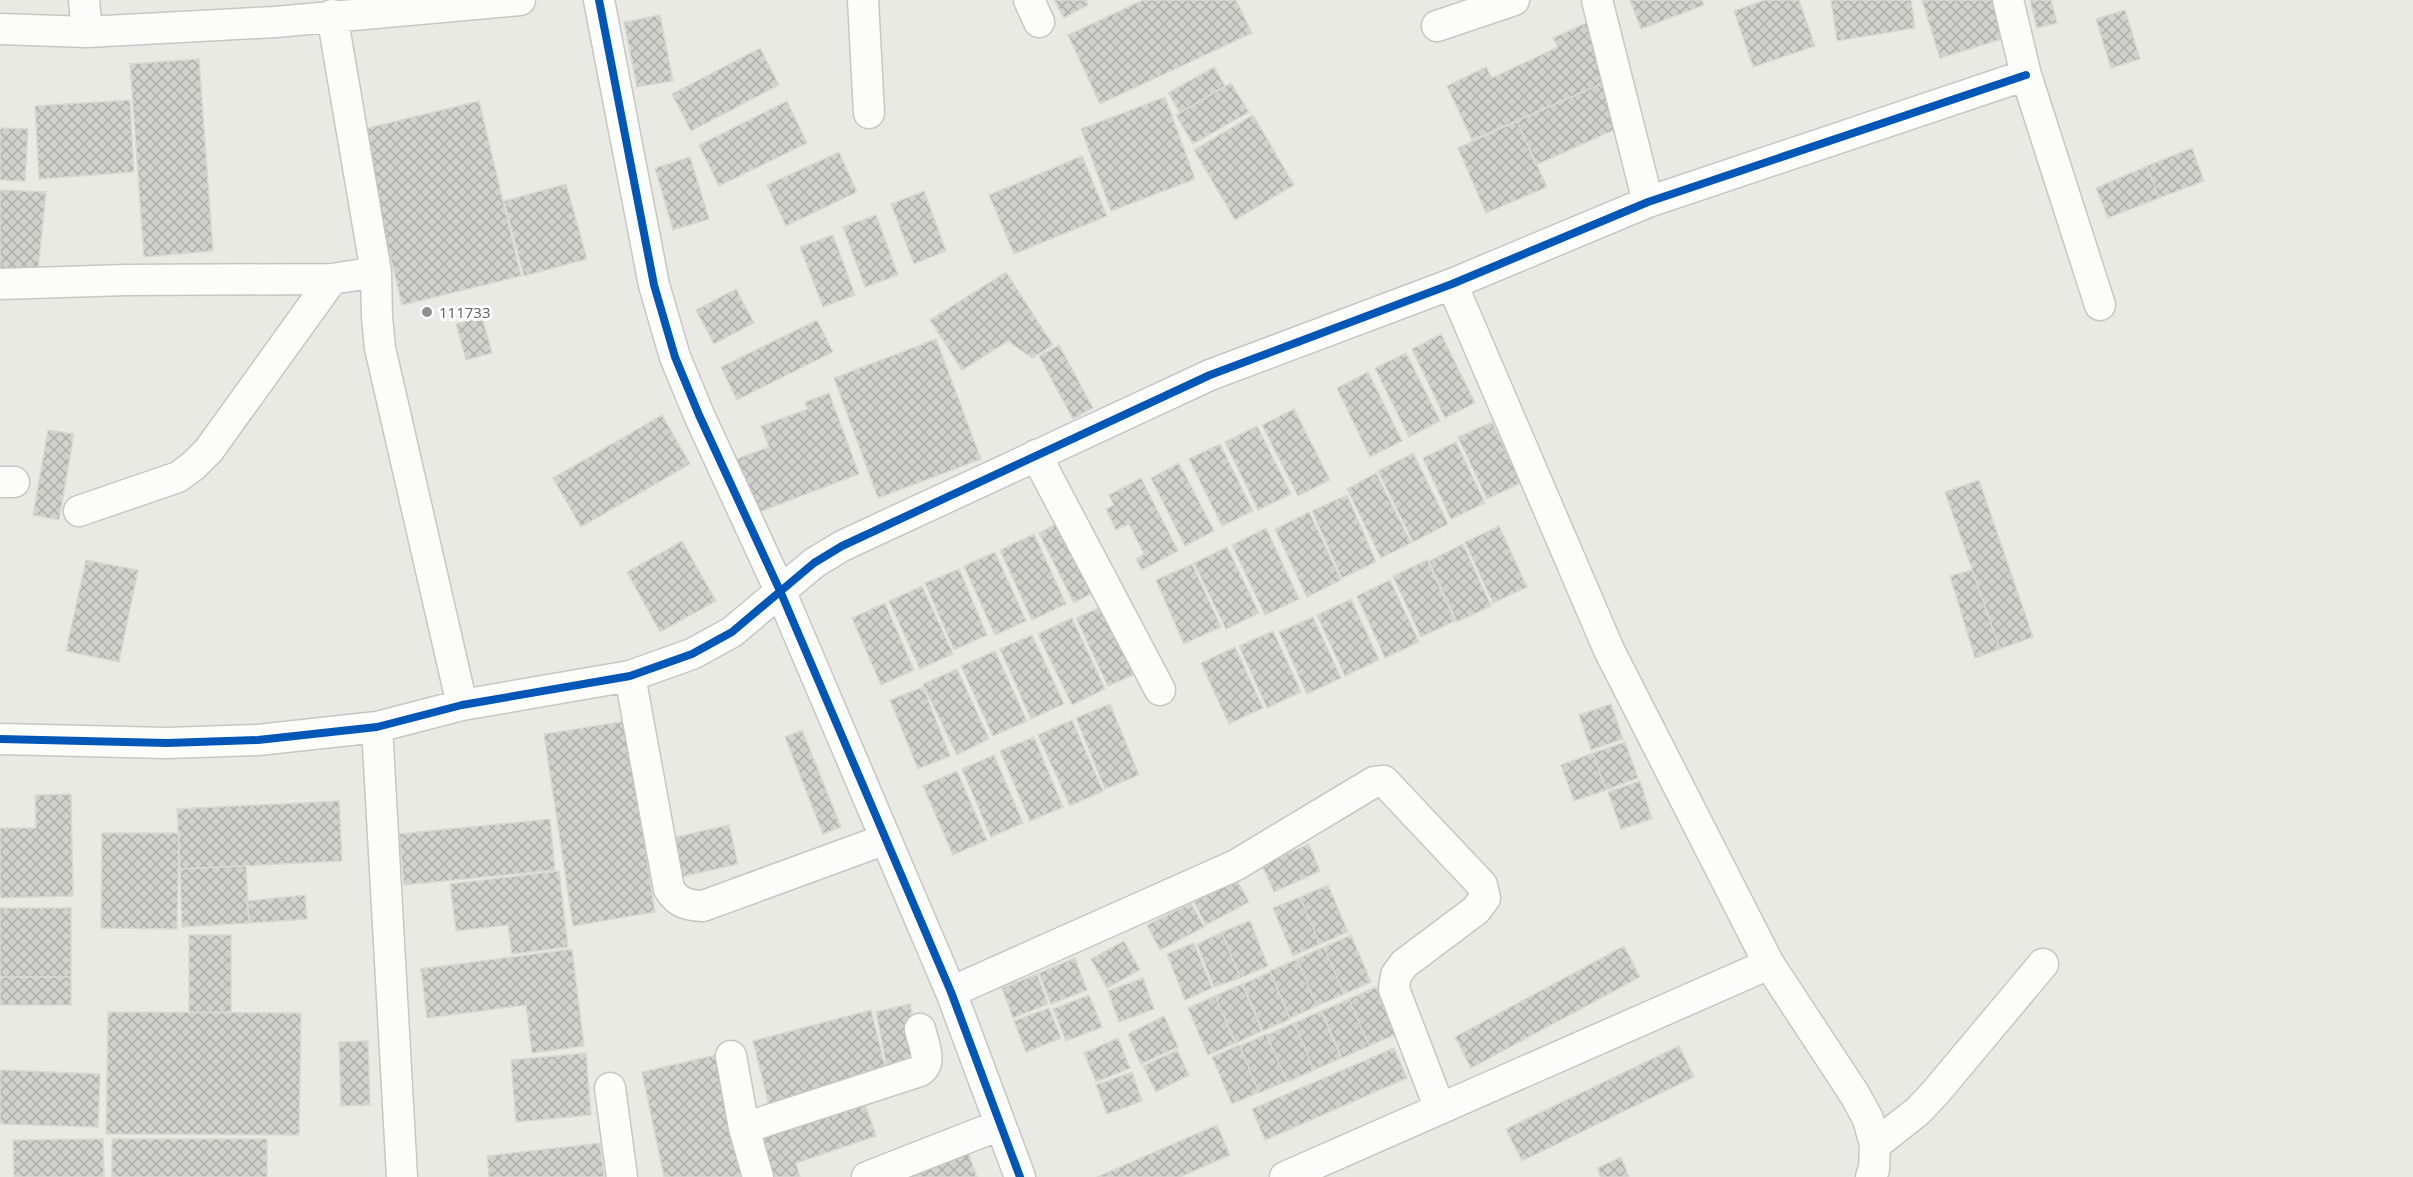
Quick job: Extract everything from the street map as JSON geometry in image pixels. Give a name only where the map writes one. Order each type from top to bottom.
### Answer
[{"type":"street","points":[[84,0],[87,32]]},
{"type":"street","points":[[0,29],[87,32],[273,11],[332,15],[449,3],[520,0]]},
{"type":"street","points":[[599,0],[654,285],[675,357],[699,415],[781,593],[951,992],[1020,1177]]},
{"type":"street","points":[[863,0],[869,113]]},
{"type":"street","points":[[1437,26],[1514,0]]},
{"type":"street","points":[[1597,0],[1648,202]]},
{"type":"street","points":[[2008,0],[2026,75],[2100,305]]},
{"type":"street","points":[[332,15],[376,272],[376,317],[380,348],[462,705]]},
{"type":"street","points":[[0,739],[167,743],[246,741],[377,727],[462,705],[630,676],[692,654],[732,632],[814,563],[842,546],[1210,375],[1452,284],[1648,202],[2026,75]]},
{"type":"street","points":[[0,284],[126,280],[332,279],[376,272]]},
{"type":"street","points":[[79,511],[178,477],[194,466],[209,450],[332,279]]},
{"type":"street","points":[[1452,284],[1609,650],[1769,964],[1855,1095],[1868,1119],[1875,1145],[1874,1169],[1871,1177]]},
{"type":"street","points":[[1036,454],[1160,690]]},
{"type":"street","points":[[630,676],[669,889],[676,899],[686,905],[703,906],[885,839]]},
{"type":"street","points":[[377,727],[402,1177]]},
{"type":"street","points":[[951,992],[1236,865],[1374,782],[1384,781],[1482,885],[1485,898],[1476,910],[1404,964],[1396,975],[1394,989],[1440,1109]]},
{"type":"street","points":[[1286,1177],[1769,964]]},
{"type":"street","points":[[1875,1145],[1918,1111],[1935,1093],[2043,964]]},
{"type":"street","points":[[744,1128],[920,1071],[926,1067],[928,1061],[920,1029]]},
{"type":"street","points":[[731,1056],[744,1128],[758,1177]]},
{"type":"street","points":[[610,1088],[622,1177]]},
{"type":"street","points":[[867,1177],[1000,1125]]},
{"type":"building","points":[[1054,0],[1086,0],[1088,5],[1064,18]]},
{"type":"building","points":[[1143,0],[1236,0],[1252,33],[1100,104],[1068,35]]},
{"type":"building","points":[[1630,0],[1702,0],[1704,5],[1641,29]]},
{"type":"building","points":[[1765,0],[1799,0],[1815,46],[1753,67],[1734,11]]},
{"type":"building","points":[[1831,0],[1911,0],[1915,28],[1837,41]]},
{"type":"building","points":[[1922,0],[2001,0],[2012,36],[1940,58]]},
{"type":"building","points":[[2030,0],[2051,0],[2057,23],[2037,28]]},
{"type":"building","points":[[2125,10],[2140,59],[2111,68],[2096,19]]},
{"type":"building","points":[[660,15],[673,81],[637,87],[624,22]]},
{"type":"building","points":[[1588,22],[1608,81],[1472,140],[1447,86],[1486,67],[1492,78],[1558,47],[1553,38]]},
{"type":"building","points":[[760,48],[779,85],[691,131],[672,94]]},
{"type":"building","points":[[199,59],[213,251],[144,257],[130,64]]},
{"type":"building","points":[[1214,67],[1225,86],[1180,113],[1168,93]]},
{"type":"building","points":[[1608,81],[1627,124],[1536,165],[1517,121]]},
{"type":"building","points":[[1231,83],[1249,112],[1193,144],[1176,115]]},
{"type":"building","points":[[1165,97],[1195,179],[1111,211],[1081,129]]},
{"type":"building","points":[[130,100],[134,172],[39,179],[35,106]]},
{"type":"building","points":[[479,101],[521,276],[402,305],[360,130]]},
{"type":"building","points":[[787,101],[807,143],[719,186],[699,145]]},
{"type":"building","points":[[1253,115],[1294,185],[1235,220],[1194,150]]},
{"type":"building","points":[[1517,121],[1547,187],[1486,213],[1458,148]]},
{"type":"building","points":[[0,128],[28,129],[25,181],[0,180]]},
{"type":"building","points":[[2192,148],[2204,181],[2159,198],[2147,166]]},
{"type":"building","points":[[839,152],[857,192],[786,226],[767,185]]},
{"type":"building","points":[[1082,156],[1107,216],[1014,254],[989,195]]},
{"type":"building","points":[[690,157],[709,219],[673,230],[655,168]]},
{"type":"building","points":[[2147,166],[2159,198],[2108,218],[2096,188]]},
{"type":"building","points":[[566,184],[587,259],[524,276],[504,201]]},
{"type":"building","points":[[0,190],[46,192],[38,270],[0,274]]},
{"type":"building","points":[[924,191],[946,251],[914,264],[891,204]]},
{"type":"building","points":[[876,215],[898,275],[865,287],[843,227]]},
{"type":"building","points":[[833,235],[855,295],[823,307],[800,247]]},
{"type":"building","points":[[1006,272],[1053,345],[1032,358],[1008,341],[962,370],[930,320]]},
{"type":"building","points":[[736,289],[754,323],[714,344],[696,310]]},
{"type":"building","points":[[482,317],[492,353],[466,360],[456,324]]},
{"type":"building","points":[[817,320],[833,352],[737,400],[721,367]]},
{"type":"building","points":[[1441,334],[1475,403],[1445,418],[1412,349]]},
{"type":"building","points":[[936,339],[981,459],[878,498],[834,378]]},
{"type":"building","points":[[1059,345],[1093,408],[1073,419],[1039,356]]},
{"type":"building","points":[[1406,353],[1440,421],[1409,437],[1375,368]]},
{"type":"building","points":[[1368,372],[1402,441],[1370,457],[1337,388]]},
{"type":"building","points":[[829,393],[859,474],[751,515],[731,461],[769,447],[761,426],[808,409],[805,402]]},
{"type":"building","points":[[1294,409],[1330,480],[1298,496],[1262,425]]},
{"type":"building","points":[[662,415],[690,464],[581,527],[553,478]]},
{"type":"building","points":[[1492,422],[1521,483],[1487,499],[1458,437]]},
{"type":"building","points":[[1257,426],[1291,494],[1258,510],[1225,442]]},
{"type":"building","points":[[48,430],[74,434],[59,520],[33,515]]},
{"type":"building","points":[[1456,442],[1485,503],[1451,519],[1423,458]]},
{"type":"building","points":[[1220,444],[1253,511],[1222,526],[1189,459]]},
{"type":"building","points":[[1413,453],[1448,524],[1413,542],[1378,471]]},
{"type":"building","points":[[1179,463],[1214,531],[1185,546],[1151,478]]},
{"type":"building","points":[[1376,473],[1411,543],[1381,558],[1347,489]]},
{"type":"building","points":[[1141,478],[1178,551],[1142,570],[1136,559],[1144,554],[1129,524],[1116,530],[1106,509],[1114,505],[1109,495]]},
{"type":"building","points":[[1979,480],[2033,637],[2000,649],[1945,492]]},
{"type":"building","points":[[1347,495],[1376,562],[1342,578],[1312,511]]},
{"type":"building","points":[[1309,512],[1341,580],[1307,597],[1275,529]]},
{"type":"building","points":[[1066,519],[1101,588],[1074,603],[1039,533]]},
{"type":"building","points":[[1499,526],[1527,587],[1493,603],[1465,542]]},
{"type":"building","points":[[1266,528],[1299,599],[1265,615],[1232,545]]},
{"type":"building","points":[[1034,534],[1066,604],[1032,620],[1000,550]]},
{"type":"building","points":[[682,541],[716,601],[660,632],[627,572]]},
{"type":"building","points":[[1463,544],[1491,606],[1457,622],[1429,561]]},
{"type":"building","points":[[1227,547],[1259,613],[1226,629],[1194,563]]},
{"type":"building","points":[[995,552],[1026,621],[995,635],[964,566]]},
{"type":"building","points":[[86,560],[138,570],[119,662],[66,651]]},
{"type":"building","points":[[1427,560],[1455,621],[1421,637],[1393,576]]},
{"type":"building","points":[[1192,564],[1221,627],[1184,644],[1156,580]]},
{"type":"building","points":[[959,569],[987,635],[954,650],[925,583]]},
{"type":"building","points":[[1972,570],[2000,649],[1975,658],[1950,576]]},
{"type":"building","points":[[1390,580],[1419,642],[1385,658],[1357,596]]},
{"type":"building","points":[[922,586],[953,654],[920,669],[889,601]]},
{"type":"building","points":[[1351,599],[1379,660],[1345,676],[1317,615]]},
{"type":"building","points":[[885,603],[914,670],[881,685],[852,618]]},
{"type":"building","points":[[1108,604],[1140,672],[1108,686],[1076,618]]},
{"type":"building","points":[[1313,617],[1341,678],[1307,694],[1279,632]]},
{"type":"building","points":[[1072,618],[1105,689],[1072,705],[1038,634]]},
{"type":"building","points":[[1273,631],[1301,692],[1267,708],[1239,646]]},
{"type":"building","points":[[1032,635],[1064,704],[1031,719],[1000,649]]},
{"type":"building","points":[[1235,647],[1263,708],[1229,724],[1201,663]]},
{"type":"building","points":[[995,651],[1027,721],[993,736],[961,666]]},
{"type":"building","points":[[957,669],[989,739],[957,755],[923,684]]},
{"type":"building","points":[[923,687],[950,756],[918,769],[890,700]]},
{"type":"building","points":[[1110,704],[1139,775],[1105,789],[1076,718]]},
{"type":"building","points":[[1611,704],[1623,739],[1591,750],[1579,715]]},
{"type":"building","points":[[1072,720],[1103,791],[1070,806],[1038,735]]},
{"type":"building","points":[[626,721],[655,912],[573,926],[544,734]]},
{"type":"building","points":[[802,730],[841,827],[823,834],[785,737]]},
{"type":"building","points":[[1034,737],[1063,807],[1030,821],[1000,751]]},
{"type":"building","points":[[1625,742],[1638,778],[1606,790],[1593,753]]},
{"type":"building","points":[[1593,753],[1606,790],[1574,801],[1561,765]]},
{"type":"building","points":[[994,755],[1023,823],[991,837],[962,769]]},
{"type":"building","points":[[957,771],[987,840],[953,855],[923,786]]},
{"type":"building","points":[[1640,781],[1652,819],[1621,829],[1608,792]]},
{"type":"building","points":[[71,794],[73,896],[0,898],[0,828],[36,828],[35,795]]},
{"type":"building","points":[[339,801],[342,861],[180,869],[177,809]]},
{"type":"building","points":[[550,819],[555,870],[404,885],[399,834]]},
{"type":"building","points":[[729,825],[738,864],[676,878],[667,839]]},
{"type":"building","points":[[102,833],[179,833],[177,929],[101,928]]},
{"type":"building","points":[[1309,844],[1320,871],[1274,892],[1262,865]]},
{"type":"building","points":[[246,866],[249,923],[182,927],[180,869]]},
{"type":"building","points":[[559,871],[568,947],[512,954],[508,925],[456,931],[450,884]]},
{"type":"building","points":[[1236,879],[1249,902],[1206,925],[1194,902]]},
{"type":"building","points":[[1328,885],[1348,932],[1320,944],[1300,897]]},
{"type":"building","points":[[305,895],[307,919],[249,923],[247,901]]},
{"type":"building","points":[[1300,897],[1320,944],[1293,956],[1273,908]]},
{"type":"building","points":[[1191,903],[1204,927],[1160,950],[1147,925]]},
{"type":"building","points":[[0,908],[71,908],[71,977],[0,977]]},
{"type":"building","points":[[1250,921],[1268,966],[1240,978],[1222,932]]},
{"type":"building","points":[[1222,932],[1240,978],[1214,987],[1197,944]]},
{"type":"building","points":[[189,935],[231,935],[231,1012],[189,1013]]},
{"type":"building","points":[[1351,935],[1371,982],[1344,994],[1324,947]]},
{"type":"building","points":[[1124,941],[1140,970],[1107,988],[1091,959]]},
{"type":"building","points":[[1194,943],[1212,988],[1185,1000],[1167,954]]},
{"type":"building","points":[[1624,946],[1640,977],[1471,1068],[1455,1037]]},
{"type":"building","points":[[1324,947],[1344,994],[1317,1006],[1297,959]]},
{"type":"building","points":[[572,949],[584,1046],[532,1053],[526,1005],[427,1018],[421,969]]},
{"type":"building","points":[[1075,958],[1087,990],[1051,1004],[1039,973]]},
{"type":"building","points":[[1297,959],[1317,1006],[1290,1018],[1270,971]]},
{"type":"building","points":[[1270,972],[1290,1019],[1263,1031],[1243,984]]},
{"type":"building","points":[[1037,974],[1048,1004],[1013,1018],[1002,988]]},
{"type":"building","points":[[0,977],[71,977],[71,1005],[0,1005]]},
{"type":"building","points":[[1143,978],[1154,1009],[1119,1022],[1108,991]]},
{"type":"building","points":[[1242,984],[1262,1031],[1236,1043],[1215,996]]},
{"type":"building","points":[[1376,987],[1396,1034],[1369,1046],[1349,999]]},
{"type":"building","points":[[1089,995],[1102,1027],[1066,1041],[1053,1009]]},
{"type":"building","points":[[1215,996],[1235,1043],[1208,1055],[1188,1008]]},
{"type":"building","points":[[1349,999],[1369,1046],[1342,1058],[1322,1011]]},
{"type":"building","points":[[910,1004],[922,1060],[887,1068],[876,1012]]},
{"type":"building","points":[[1049,1008],[1061,1038],[1026,1052],[1014,1021]]},
{"type":"building","points":[[871,1010],[887,1074],[769,1105],[753,1041]]},
{"type":"building","points":[[1321,1011],[1341,1058],[1314,1070],[1294,1023]]},
{"type":"building","points":[[108,1012],[301,1013],[299,1135],[106,1134]]},
{"type":"building","points":[[1164,1016],[1178,1047],[1141,1064],[1128,1034]]},
{"type":"building","points":[[1294,1023],[1314,1070],[1287,1082],[1267,1035]]},
{"type":"building","points":[[1266,1034],[1287,1081],[1259,1093],[1240,1046]]},
{"type":"building","points":[[1118,1038],[1130,1068],[1096,1082],[1084,1053]]},
{"type":"building","points":[[368,1041],[370,1105],[341,1106],[339,1042]]},
{"type":"building","points":[[1239,1045],[1259,1092],[1232,1104],[1212,1057]]},
{"type":"building","points":[[1679,1046],[1694,1077],[1522,1161],[1506,1129]]},
{"type":"building","points":[[1394,1048],[1407,1078],[1265,1140],[1252,1109]]},
{"type":"building","points":[[1177,1050],[1189,1075],[1156,1092],[1143,1066]]},
{"type":"building","points":[[586,1053],[591,1115],[516,1122],[511,1060]]},
{"type":"building","points":[[725,1053],[751,1177],[664,1177],[642,1072]]},
{"type":"building","points":[[0,1070],[100,1074],[98,1127],[0,1124]]},
{"type":"building","points":[[1132,1072],[1142,1101],[1107,1114],[1096,1085]]},
{"type":"building","points":[[864,1101],[876,1136],[796,1163],[800,1177],[762,1177],[749,1139]]},
{"type":"building","points":[[1217,1125],[1230,1155],[1180,1177],[1097,1177]]},
{"type":"building","points":[[103,1139],[104,1177],[14,1177],[13,1140]]},
{"type":"building","points":[[112,1139],[267,1139],[267,1177],[112,1177]]},
{"type":"building","points":[[600,1143],[604,1177],[489,1177],[487,1156]]},
{"type":"building","points":[[968,1152],[977,1177],[899,1177]]},
{"type":"building","points":[[1621,1157],[1629,1177],[1601,1177],[1597,1168]]},
{"type":"cycle path","points":[[599,0],[654,285],[675,357],[699,415],[781,593],[951,992],[1020,1177]]},
{"type":"cycle path","points":[[0,739],[167,743],[258,740],[377,727],[462,705],[630,676],[692,654],[732,632],[814,563],[842,546],[1210,375],[1452,284],[1648,202],[2026,75]]},
{"type":"place","name":"111733","points":[[427,312]]}]
